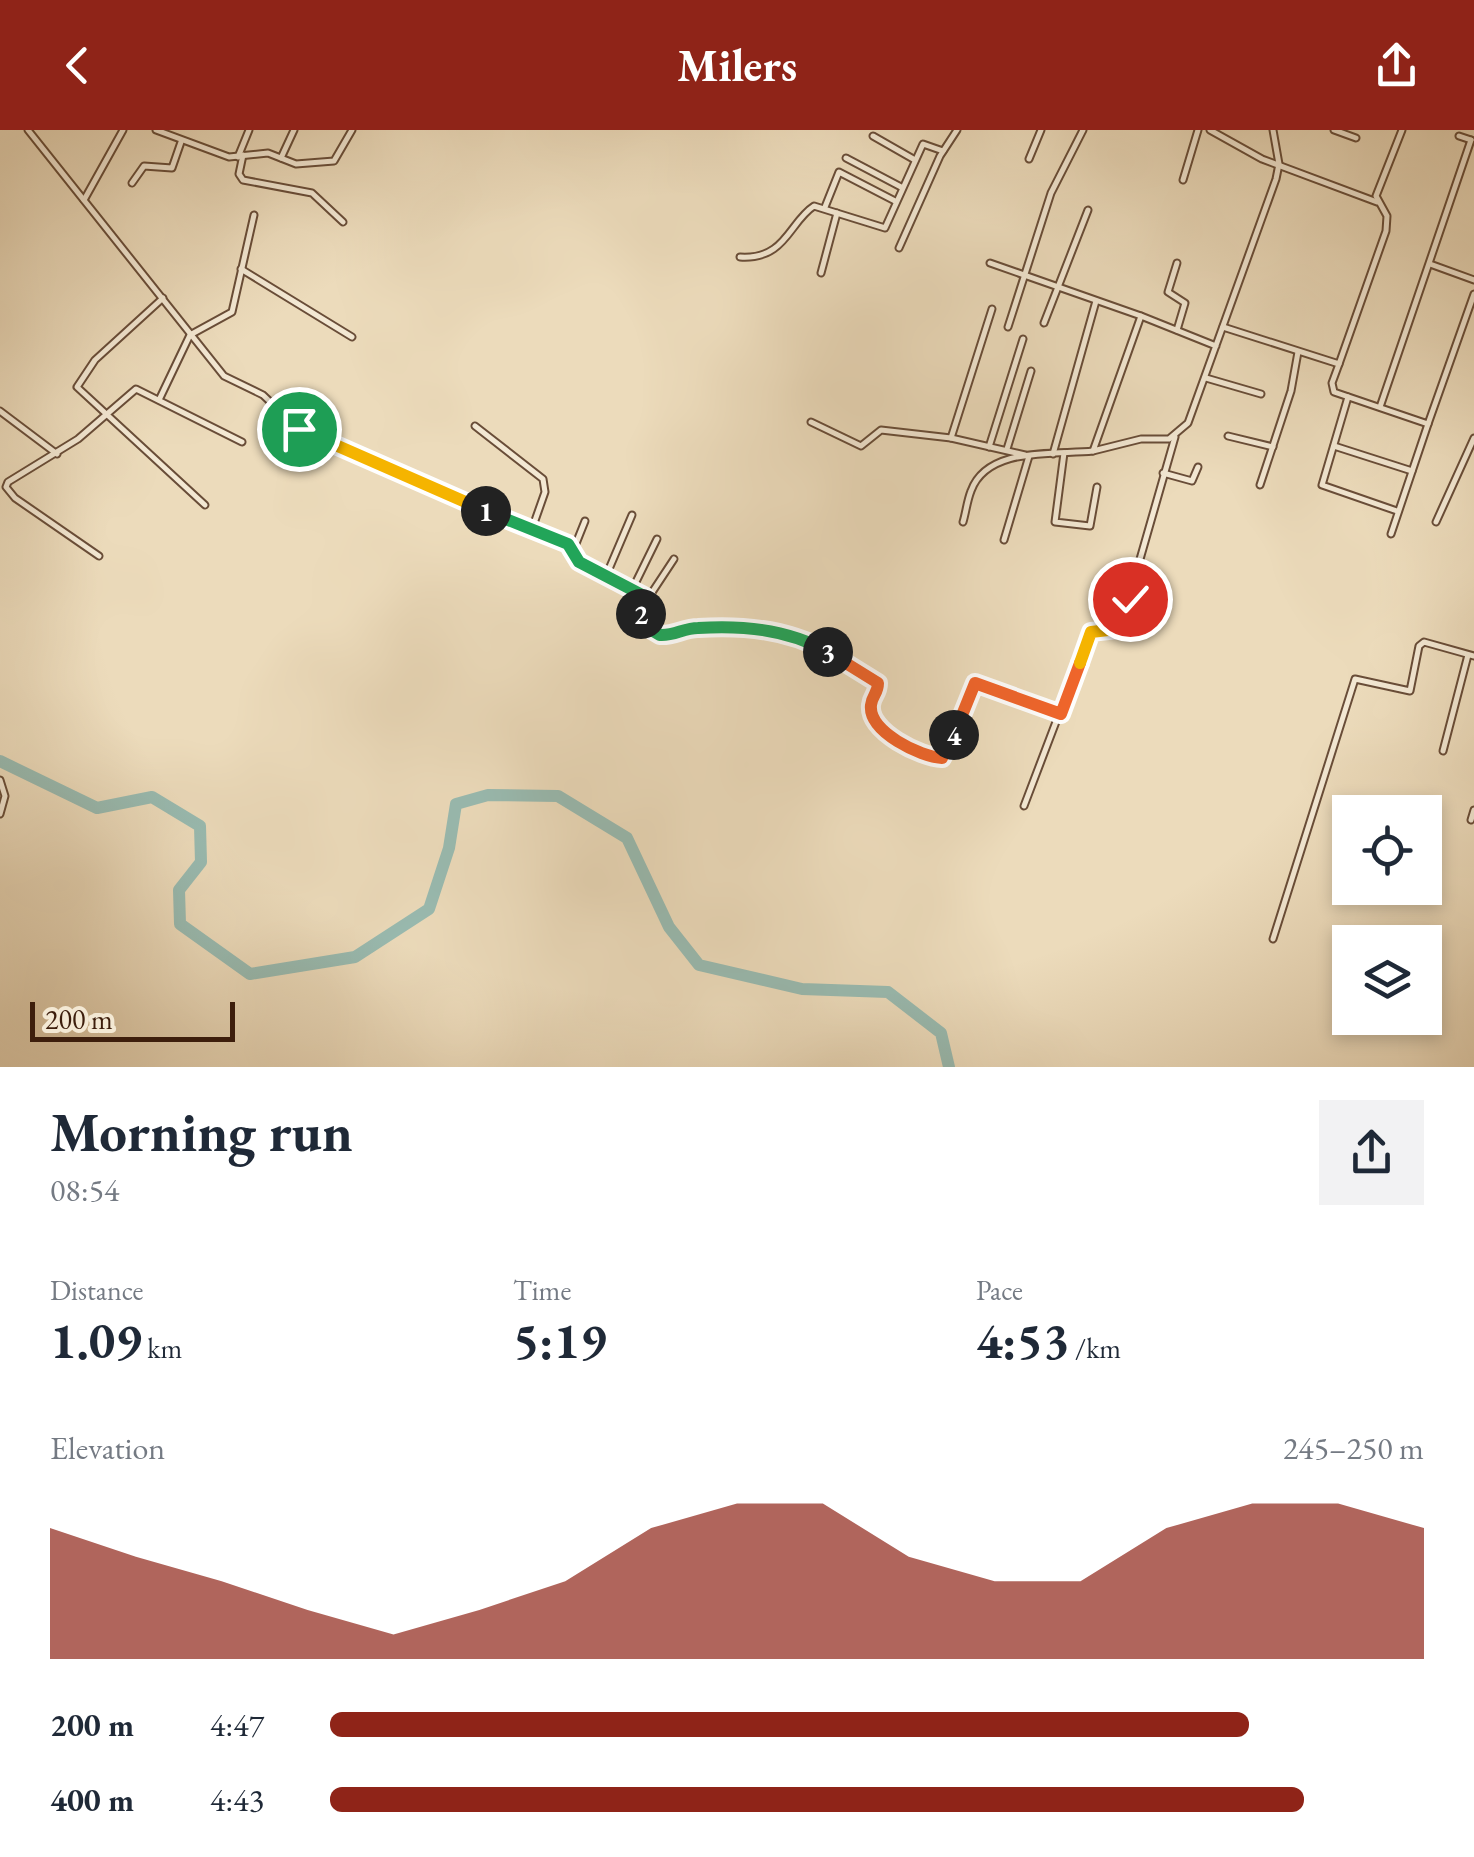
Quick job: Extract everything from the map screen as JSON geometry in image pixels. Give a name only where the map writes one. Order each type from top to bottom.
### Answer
[{"type":"street","points":[[28,130],[218,371],[263,395],[299,429],[568,544],[579,562],[647,600]]},
{"type":"street","points":[[86,203],[123,130]]},
{"type":"street","points":[[156,130],[180,142],[241,156],[268,153],[302,164],[334,161],[352,130]]},
{"type":"street","points":[[249,130],[241,156],[243,180],[312,192],[342,222]]},
{"type":"street","points":[[281,158],[294,130]]},
{"type":"street","points":[[899,248],[943,151],[957,130]]},
{"type":"street","points":[[1030,159],[1041,130]]},
{"type":"street","points":[[1008,327],[1051,193],[1082,130]]},
{"type":"street","points":[[1183,180],[1198,130]]},
{"type":"street","points":[[1210,130],[1278,164],[1377,202],[1388,216],[1386,232],[1332,389],[1428,424]]},
{"type":"street","points":[[1024,806],[1088,635],[1094,630],[1117,629],[1130,599],[1175,437],[1188,423],[1205,378],[1278,164],[1273,130]]},
{"type":"street","points":[[1334,130],[1356,138]]},
{"type":"street","points":[[1377,202],[1402,130]]},
{"type":"street","points":[[873,136],[915,160]]},
{"type":"street","points":[[1380,407],[1473,141],[1459,136]]},
{"type":"street","points":[[132,183],[140,167],[172,168],[180,142]]},
{"type":"street","points":[[740,257],[759,256],[793,233],[810,207],[882,228],[925,143],[943,151]]},
{"type":"street","points":[[846,158],[902,187]]},
{"type":"street","points":[[824,208],[839,172],[895,201]]},
{"type":"street","points":[[1044,323],[1088,210]]},
{"type":"street","points":[[821,273],[838,213]]},
{"type":"street","points":[[159,400],[190,335],[232,312],[254,214]]},
{"type":"street","points":[[990,263],[1216,346]]},
{"type":"street","points":[[1177,264],[1168,292],[1185,303],[1177,330]]},
{"type":"street","points":[[1430,264],[1474,280]]},
{"type":"street","points":[[241,269],[352,337]]},
{"type":"street","points":[[1391,534],[1474,294]]},
{"type":"street","points":[[163,298],[78,382],[78,392],[205,506]]},
{"type":"street","points":[[1053,454],[1096,301]]},
{"type":"street","points":[[951,438],[992,309]]},
{"type":"street","points":[[1093,451],[1142,316]]},
{"type":"street","points":[[1223,327],[1339,364]]},
{"type":"street","points":[[989,447],[1023,339]]},
{"type":"street","points":[[1260,485],[1292,390],[1298,352]]},
{"type":"street","points":[[1006,451],[1016,431],[1031,371]]},
{"type":"street","points":[[1205,378],[1261,394]]},
{"type":"street","points":[[99,556],[16,498],[6,486],[16,474],[58,454],[105,418],[132,390],[242,442]]},
{"type":"street","points":[[1348,397],[1322,485],[1397,511]]},
{"type":"street","points":[[0,411],[58,454]]},
{"type":"street","points":[[811,422],[861,446],[877,430],[951,438],[1027,455],[1093,451],[1140,439],[1175,437]]},
{"type":"street","points":[[475,426],[543,480],[545,492],[532,529]]},
{"type":"street","points":[[1228,436],[1273,447]]},
{"type":"street","points":[[1436,522],[1474,438]]},
{"type":"street","points":[[1332,445],[1412,471]]},
{"type":"street","points":[[1064,453],[1056,522],[1090,526],[1097,487]]},
{"type":"street","points":[[963,522],[970,491],[989,468],[1027,455]]},
{"type":"street","points":[[1004,540],[1027,455]]},
{"type":"street","points":[[1163,473],[1192,481],[1198,467]]},
{"type":"street","points":[[606,576],[632,515]]},
{"type":"street","points":[[572,551],[585,521]]},
{"type":"street","points":[[632,590],[658,539]]},
{"type":"street","points":[[674,558],[647,600],[642,621],[660,635],[698,628],[764,630],[820,647],[875,680],[879,689],[871,709],[875,720],[902,746],[934,758],[945,756],[978,681],[1061,714]]},
{"type":"street","points":[[1272,940],[1355,679],[1410,691],[1420,643],[1471,656],[1443,751]]},
{"type":"street","points":[[0,780],[5,796],[0,814]]},
{"type":"street","points":[[1472,820],[1474,810]]},
{"type":"waterway","points":[[0,761],[97,808],[152,797],[200,826],[201,862],[179,890],[180,924],[250,974],[355,957],[429,909],[449,848],[456,804],[488,795],[558,796],[627,838],[669,927],[699,965],[802,989],[888,992],[941,1033],[949,1067]]},
{"type":"route","points":[[299,429],[400,471],[457,500],[568,544],[579,562],[646,597],[640,618],[655,633],[670,636],[691,628],[764,630],[812,642],[875,680],[879,689],[871,702],[875,720],[906,749],[934,758],[942,758],[948,751],[978,681],[1061,714],[1088,635],[1094,630],[1117,629],[1130,599]]}]
